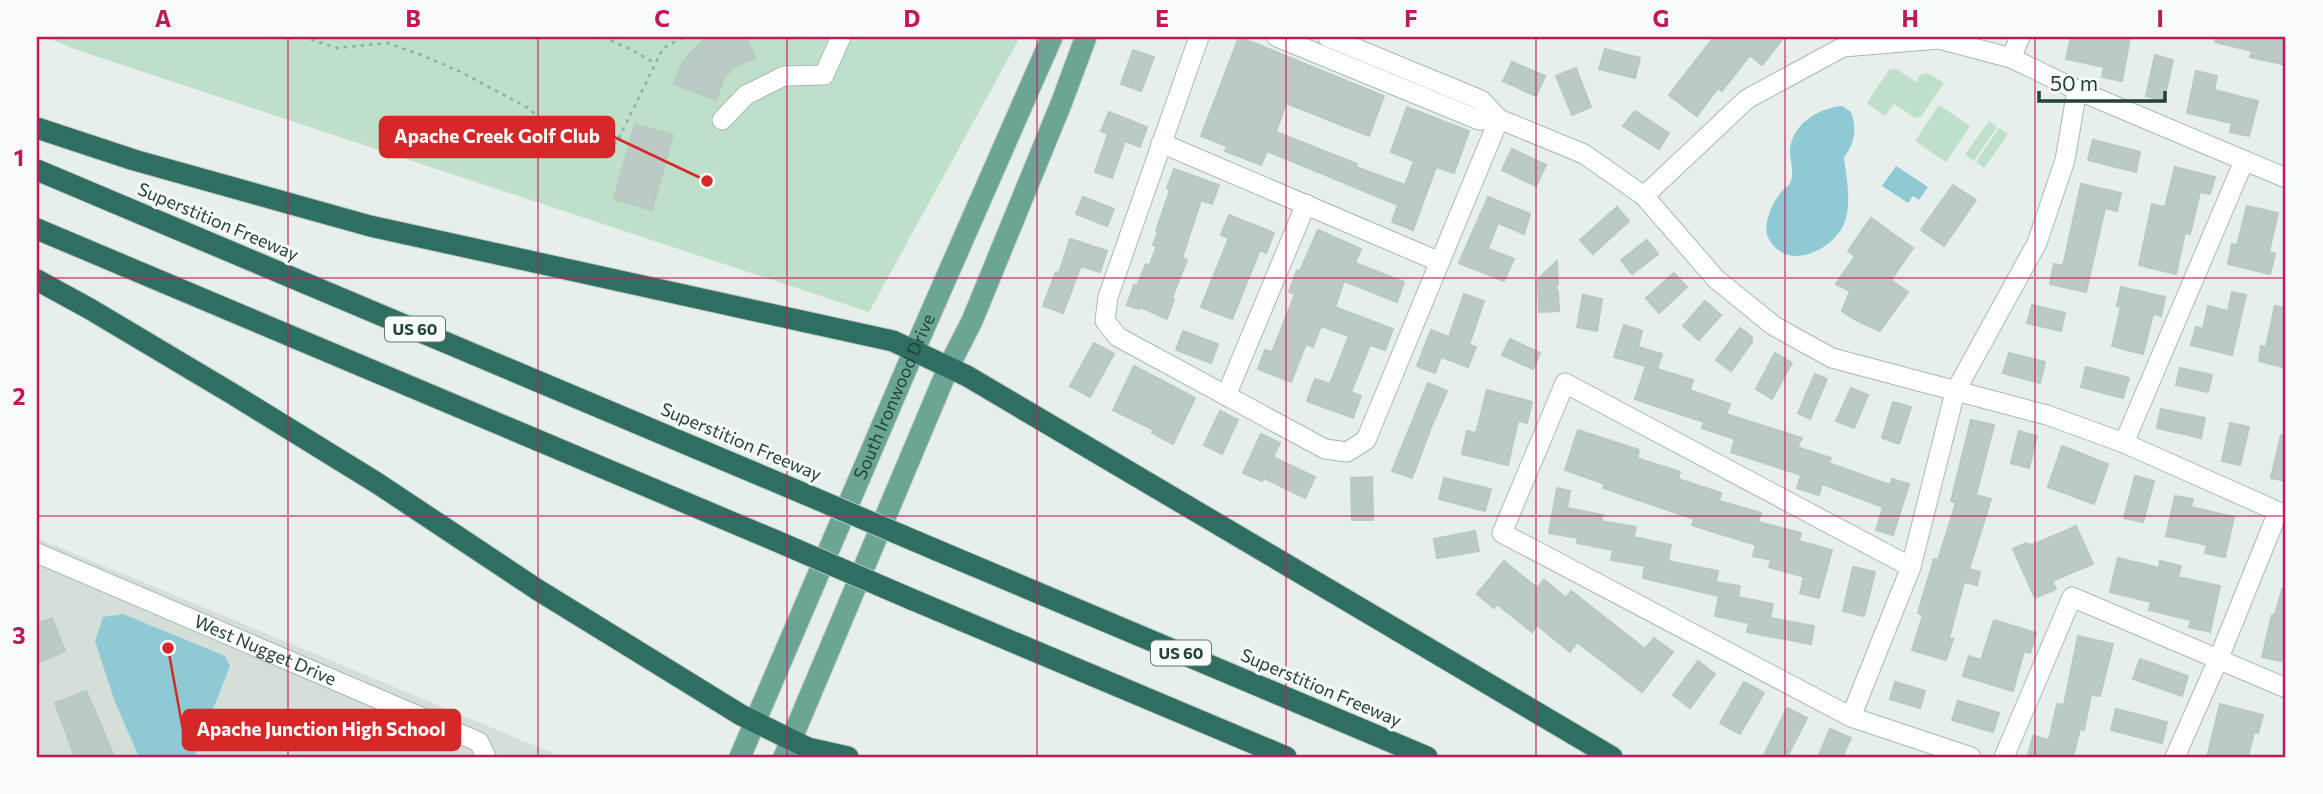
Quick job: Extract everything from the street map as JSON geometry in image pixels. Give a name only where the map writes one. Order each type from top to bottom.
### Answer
[{"type":"highway","points":[[37,128],[134,160],[370,226],[893,341],[949,366],[1612,757]]},
{"type":"highway","name":"Superstition Freeway","points":[[37,170],[1427,757]]},
{"type":"highway","points":[[37,229],[1286,757]]},
{"type":"highway","points":[[37,281],[90,309],[377,483],[538,590],[755,722],[788,749],[808,748],[848,757]]},
{"type":"main road","name":"South Ironwood Drive","points":[[740,757],[1052,37]]},
{"type":"main road","points":[[788,749],[949,366],[972,321],[1086,37]]},
{"type":"lane","points":[[722,120],[747,95],[784,76],[824,75],[841,37]]},
{"type":"lane","points":[[1199,37],[1108,297],[1105,321],[1118,337],[1325,450],[1347,452],[1366,440],[1499,119]]},
{"type":"lane","points":[[1277,37],[1479,120],[1499,119]]},
{"type":"lane","points":[[1328,37],[1481,100],[1499,119],[1584,154],[1644,196],[1716,279],[1774,326],[1832,358],[2047,415],[2124,443],[2282,513],[2175,757]]},
{"type":"lane","points":[[2011,58],[2020,37]]},
{"type":"lane","points":[[1644,196],[1747,99],[1841,42],[1939,39],[2011,58],[2077,90],[2286,178]]},
{"type":"lane","points":[[1851,716],[1911,567],[1955,392],[2037,243],[2065,160],[2077,90]]},
{"type":"lane","points":[[1161,143],[1440,262]]},
{"type":"lane","points":[[2124,443],[2244,161]]},
{"type":"lane","points":[[1226,396],[1306,204]]},
{"type":"lane","points":[[1911,567],[1564,383],[1502,533],[1851,716],[1971,757]]},
{"type":"lane","name":"West Nugget Drive","points":[[37,553],[479,742],[486,757]]},
{"type":"lane","points":[[2004,757],[2072,597],[2286,688]]},
{"type":"path","points":[[303,37],[337,48],[387,43],[419,54],[461,72],[528,108],[578,151],[592,156],[604,155],[618,140],[663,48],[684,37]]},
{"type":"path","points":[[603,37],[656,64]]},
{"type":"shaded area","points":[[37,538],[562,757],[37,757]]},
{"type":"green space","points":[[45,37],[1020,37],[869,312],[77,50]]},
{"type":"green space","points":[[1896,69],[1916,82],[1921,74],[1928,73],[1944,83],[1921,117],[1915,118],[1894,104],[1885,116],[1867,103],[1889,70]]},
{"type":"green space","points":[[1939,105],[1970,126],[1946,162],[1915,141]]},
{"type":"green space","points":[[1989,121],[1997,127],[1974,161],[1965,155]]},
{"type":"green space","points":[[1999,128],[2008,134],[1984,168],[1976,162]]},
{"type":"water","points":[[1842,106],[1851,112],[1854,124],[1853,141],[1844,157],[1848,197],[1845,221],[1840,231],[1821,248],[1810,254],[1787,255],[1777,249],[1769,239],[1766,227],[1772,206],[1791,179],[1790,151],[1795,133],[1815,114]]},
{"type":"water","points":[[1896,166],[1928,187],[1919,200],[1913,196],[1908,203],[1882,186]]},
{"type":"water","points":[[123,614],[225,656],[230,666],[194,757],[139,757],[115,702],[95,641],[103,617]]},
{"type":"building","points":[[707,37],[746,37],[755,58],[734,67],[724,78],[716,100],[674,84],[683,61]]},
{"type":"building","points":[[1239,37],[1384,96],[1369,136],[1286,103],[1276,132],[1357,164],[1356,167],[1405,185],[1414,161],[1391,152],[1407,107],[1469,131],[1454,173],[1436,167],[1413,230],[1392,222],[1398,205],[1267,151],[1261,165],[1225,151],[1227,146],[1201,136]]},
{"type":"building","points":[[1714,37],[1784,37],[1762,65],[1750,55],[1722,91],[1718,88],[1697,116],[1669,95]]},
{"type":"building","points":[[2071,37],[2130,38],[2122,81],[2102,77],[2104,67],[2066,59]]},
{"type":"building","points":[[2216,37],[2286,37],[2286,65],[2250,57],[2252,51],[2215,42]]},
{"type":"building","points":[[1605,49],[1640,58],[1635,78],[1599,69]]},
{"type":"building","points":[[1133,50],[1154,57],[1141,91],[1121,84]]},
{"type":"building","points":[[2155,55],[2173,60],[2164,100],[2146,96]]},
{"type":"building","points":[[1512,62],[1545,76],[1536,96],[1503,81]]},
{"type":"building","points":[[1576,68],[1591,107],[1572,115],[1556,76]]},
{"type":"building","points":[[2196,71],[2217,76],[2214,90],[2258,101],[2249,136],[2230,132],[2232,123],[2187,113]]},
{"type":"building","points":[[1635,111],[1669,133],[1659,149],[1623,126]]},
{"type":"building","points":[[1109,112],[1147,127],[1140,147],[1125,141],[1112,178],[1095,172],[1108,134],[1101,131]]},
{"type":"building","points":[[635,124],[673,135],[652,210],[614,199]]},
{"type":"building","points":[[2093,140],[2140,152],[2136,172],[2088,160]]},
{"type":"building","points":[[1512,149],[1546,165],[1536,186],[1502,170]]},
{"type":"building","points":[[2175,167],[2215,177],[2210,194],[2200,192],[2190,234],[2185,233],[2176,274],[2139,265],[2152,204],[2165,207]]},
{"type":"building","points":[[1174,169],[1219,185],[1212,204],[1201,200],[1182,258],[1187,260],[1167,319],[1140,307],[1139,309],[1127,305],[1134,285],[1137,286],[1146,264],[1149,266],[1157,246],[1153,245],[1158,232],[1156,231]]},
{"type":"building","points":[[2081,184],[2121,193],[2117,211],[2105,208],[2086,292],[2050,284],[2054,264],[2063,266]]},
{"type":"building","points":[[1953,185],[1976,200],[1944,246],[1921,230]]},
{"type":"building","points":[[1083,197],[1114,209],[1107,226],[1076,214]]},
{"type":"building","points":[[1488,197],[1530,214],[1524,234],[1498,223],[1488,249],[1514,259],[1504,281],[1459,263]]},
{"type":"building","points":[[2247,206],[2278,213],[2269,252],[2275,254],[2270,274],[2228,264],[2232,244],[2237,245]]},
{"type":"building","points":[[1617,207],[1629,221],[1593,254],[1580,240]]},
{"type":"building","points":[[1229,215],[1274,233],[1266,253],[1260,250],[1232,319],[1201,307],[1229,238],[1221,235]]},
{"type":"building","points":[[1871,218],[1913,248],[1891,280],[1908,292],[1880,331],[1842,311],[1850,291],[1836,284],[1855,256],[1848,251]]},
{"type":"building","points":[[1318,230],[1361,249],[1355,263],[1404,282],[1397,302],[1344,281],[1335,307],[1393,329],[1385,350],[1370,345],[1351,392],[1361,396],[1353,418],[1307,401],[1315,379],[1330,384],[1349,336],[1321,326],[1313,347],[1306,344],[1291,382],[1258,369],[1265,350],[1272,352],[1295,294],[1289,292],[1297,270],[1300,271]]},
{"type":"building","points":[[1070,239],[1107,251],[1100,272],[1081,266],[1063,313],[1043,306],[1056,272],[1059,273]]},
{"type":"building","points":[[1647,240],[1658,254],[1632,274],[1621,260]]},
{"type":"building","points":[[1557,261],[1558,285],[1555,287],[1558,291],[1559,311],[1539,312],[1538,279]]},
{"type":"building","points":[[1674,273],[1687,287],[1659,313],[1646,298]]},
{"type":"building","points":[[2121,287],[2165,297],[2161,316],[2153,314],[2143,354],[2112,346],[2121,307],[2117,306]]},
{"type":"building","points":[[2232,292],[2246,295],[2232,355],[2191,345],[2196,327],[2203,329],[2208,306],[2228,311]]},
{"type":"building","points":[[1464,294],[1484,301],[1469,345],[1476,347],[1468,367],[1441,357],[1435,373],[1417,366],[1431,330],[1449,337]]},
{"type":"building","points":[[1583,295],[1602,299],[1597,331],[1577,327]]},
{"type":"building","points":[[1705,301],[1721,315],[1699,340],[1683,326]]},
{"type":"building","points":[[2032,305],[2065,313],[2061,331],[2027,323]]},
{"type":"building","points":[[2275,306],[2286,308],[2286,368],[2259,361],[2261,346],[2266,347]]},
{"type":"building","points":[[1624,325],[1642,331],[1638,347],[1662,354],[1657,369],[1693,380],[1690,390],[1730,404],[1726,414],[1802,438],[1797,447],[1831,458],[1829,463],[1890,485],[1892,479],[1909,484],[1893,535],[1876,530],[1883,507],[1822,484],[1819,495],[1797,488],[1801,475],[1731,452],[1735,439],[1702,428],[1704,422],[1635,399],[1646,366],[1614,357]]},
{"type":"building","points":[[1740,328],[1752,337],[1752,342],[1731,371],[1716,360]]},
{"type":"building","points":[[1183,331],[1218,344],[1211,363],[1176,350]]},
{"type":"building","points":[[1510,339],[1540,353],[1533,369],[1502,355]]},
{"type":"building","points":[[1094,343],[1114,354],[1090,397],[1070,386]]},
{"type":"building","points":[[1775,353],[1792,363],[1772,399],[1756,389]]},
{"type":"building","points":[[2009,353],[2045,362],[2040,383],[2003,373]]},
{"type":"building","points":[[1134,366],[1195,398],[1173,444],[1152,433],[1154,430],[1113,410]]},
{"type":"building","points":[[2086,367],[2129,378],[2123,398],[2081,387]]},
{"type":"building","points":[[2180,368],[2212,375],[2208,392],[2176,385]]},
{"type":"building","points":[[1815,374],[1827,379],[1810,419],[1798,413]]},
{"type":"building","points":[[1428,383],[1447,391],[1412,478],[1392,471]]},
{"type":"building","points":[[1851,388],[1868,395],[1854,428],[1836,421]]},
{"type":"building","points":[[1487,390],[1532,402],[1527,423],[1518,421],[1508,465],[1462,454],[1467,431],[1476,433]]},
{"type":"building","points":[[1893,402],[1911,407],[1899,444],[1882,438]]},
{"type":"building","points":[[2161,409],[2205,418],[2201,438],[2157,428]]},
{"type":"building","points":[[1220,411],[1238,420],[1222,454],[1204,445]]},
{"type":"building","points":[[1971,420],[1994,425],[1976,495],[1991,499],[1969,569],[1980,572],[1977,585],[1964,582],[1946,660],[1912,650],[1923,615],[1918,613],[1934,559],[1938,560],[1956,503],[1951,501]]},
{"type":"building","points":[[2230,423],[2249,427],[2240,465],[2222,461]]},
{"type":"building","points":[[1578,430],[1639,450],[1637,458],[1680,472],[1678,479],[1721,493],[1719,501],[1761,513],[1758,522],[1801,533],[1799,541],[1832,550],[1819,598],[1800,593],[1804,577],[1769,567],[1771,560],[1753,556],[1756,545],[1692,525],[1694,519],[1603,488],[1605,484],[1565,470]]},
{"type":"building","points":[[2019,431],[2037,436],[2029,468],[2011,463]]},
{"type":"building","points":[[1261,434],[1280,443],[1273,457],[1315,477],[1305,498],[1264,478],[1262,481],[1243,473]]},
{"type":"building","points":[[2281,435],[2286,435],[2286,481],[2271,478]]},
{"type":"building","points":[[2062,446],[2108,464],[2094,504],[2048,487]]},
{"type":"building","points":[[2135,476],[2154,481],[2143,522],[2124,518]]},
{"type":"building","points":[[1372,477],[1373,520],[1352,520],[1351,478]]},
{"type":"building","points":[[1444,478],[1491,489],[1485,511],[1439,499]]},
{"type":"building","points":[[1557,488],[1570,491],[1567,508],[1603,515],[1601,521],[1636,527],[1634,537],[1671,545],[1668,561],[1718,571],[1716,582],[1740,586],[1738,597],[1773,604],[1770,618],[1814,626],[1811,644],[1747,632],[1749,623],[1715,616],[1719,596],[1643,578],[1645,566],[1611,560],[1613,550],[1577,543],[1578,538],[1549,533]]},
{"type":"building","points":[[2175,496],[2193,499],[2191,507],[2234,517],[2225,557],[2205,553],[2207,545],[2166,536]]},
{"type":"building","points":[[2076,526],[2093,564],[2052,581],[2056,589],[2035,598],[2013,549],[2026,543],[2032,545]]},
{"type":"building","points":[[1475,531],[1479,551],[1437,558],[1434,539]]},
{"type":"building","points":[[2118,558],[2159,568],[2160,561],[2181,566],[2178,577],[2220,586],[2210,632],[2189,627],[2191,620],[2149,610],[2151,602],[2110,592]]},
{"type":"building","points":[[1504,561],[1537,588],[1544,580],[1566,598],[1571,591],[1645,649],[1654,638],[1673,652],[1642,692],[1577,642],[1570,652],[1537,625],[1532,632],[1497,604],[1494,608],[1477,594]]},
{"type":"building","points":[[1853,567],[1875,572],[1864,616],[1843,611]]},
{"type":"building","points":[[2282,589],[2286,589],[2286,639],[2281,661],[2262,657],[2272,615],[2275,615]]},
{"type":"building","points":[[52,618],[65,651],[37,663],[37,624]]},
{"type":"building","points":[[1994,620],[2036,633],[2030,653],[2024,651],[2013,691],[1963,676],[1969,656],[1981,660]]},
{"type":"building","points":[[2078,636],[2113,644],[2100,696],[2091,695],[2084,730],[2080,729],[2073,757],[2028,755],[2033,736],[2049,740],[2057,704],[2064,705]]},
{"type":"building","points":[[2140,659],[2188,676],[2182,696],[2133,679]]},
{"type":"building","points":[[1698,661],[1715,674],[1690,708],[1673,695]]},
{"type":"building","points":[[1744,682],[1764,693],[1740,734],[1720,723]]},
{"type":"building","points":[[1895,682],[1925,691],[1920,708],[1890,699]]},
{"type":"building","points":[[86,691],[114,757],[75,757],[55,703]]},
{"type":"building","points":[[1958,701],[1999,713],[1993,732],[1952,720]]},
{"type":"building","points":[[2220,704],[2263,715],[2258,733],[2254,732],[2248,757],[2207,757]]},
{"type":"building","points":[[1787,708],[1807,718],[1787,757],[1763,757]]},
{"type":"building","points":[[2116,709],[2167,722],[2162,743],[2111,730]]},
{"type":"building","points":[[1830,729],[1851,738],[1842,757],[1818,757]]},
{"type":"place","name":"Apache Creek Golf Club","points":[[707,181]]},
{"type":"place","name":"Apache Junction High School","points":[[168,648]]}]
